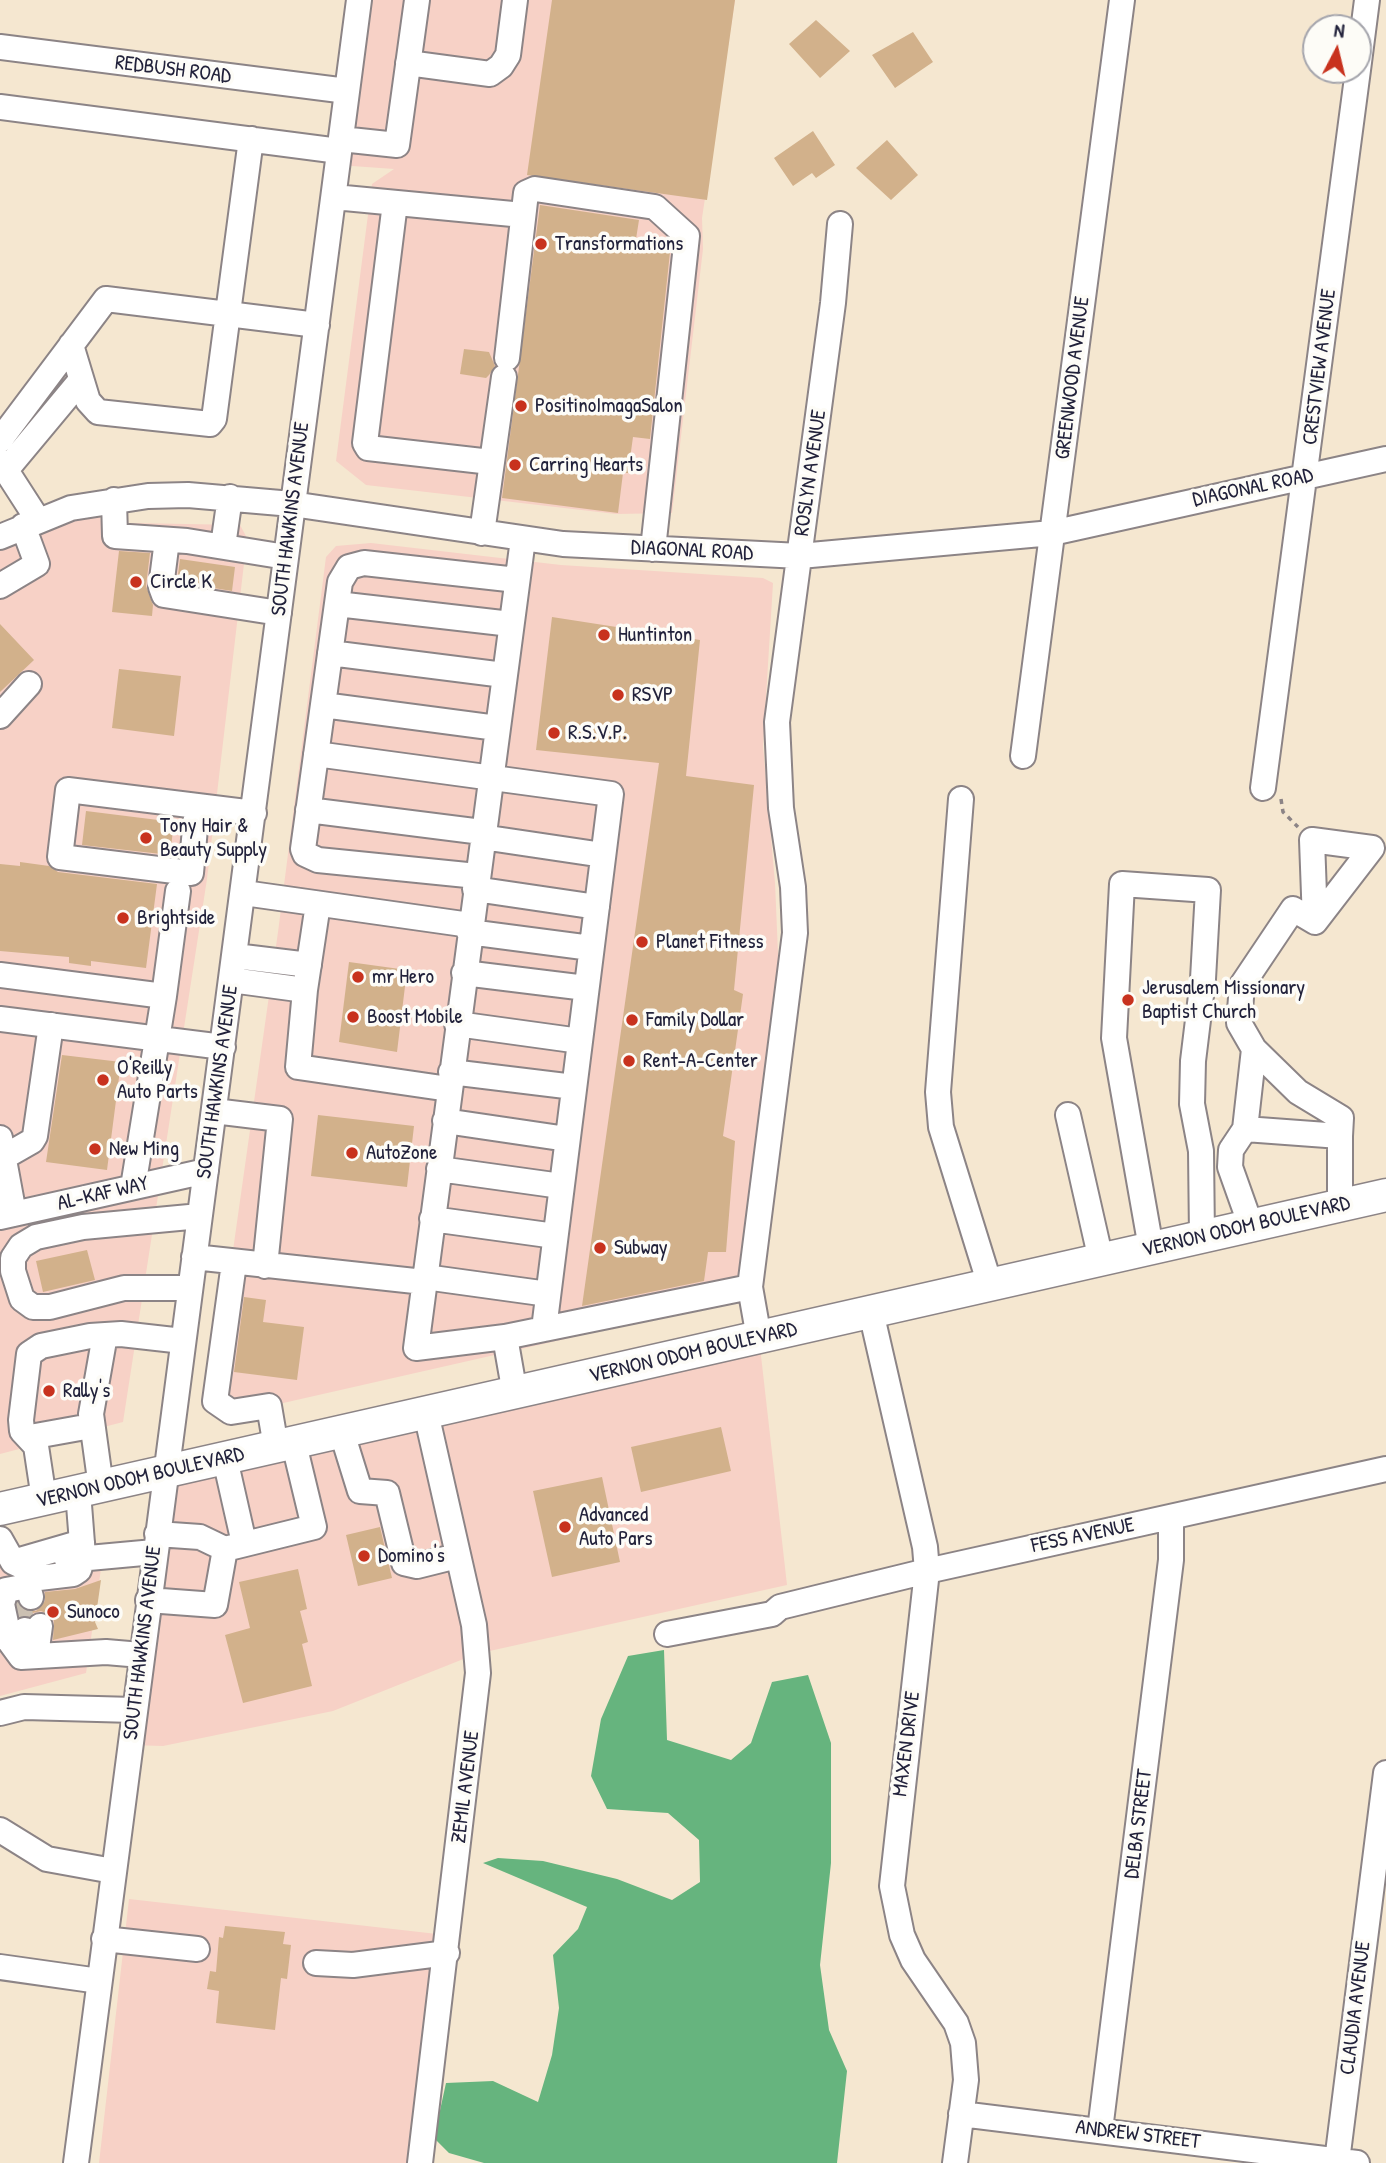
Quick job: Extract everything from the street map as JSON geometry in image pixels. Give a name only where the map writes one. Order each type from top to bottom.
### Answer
[{"type":"main road","name":"VERNON ODOM BOULEVARD","points":[[0,1509],[1386,1195]]},
{"type":"street","name":"SOUTH HAWKINS AVENUE","points":[[76,2163],[164,1473],[244,893],[359,0]]},
{"type":"street","points":[[0,107],[251,139],[340,145],[397,145],[417,0]]},
{"type":"street","points":[[408,63],[490,74],[501,66],[508,55],[514,0]]},
{"type":"street","name":"GREENWOOD AVENUE","points":[[1023,756],[1122,0]]},
{"type":"street","name":"REDBUSH ROAD","points":[[0,47],[347,92]]},
{"type":"street","name":"CRESTVIEW AVENUE","points":[[1271,789],[1306,478],[1356,84]]},
{"type":"street","points":[[71,345],[88,401],[98,412],[210,424],[214,419],[230,314],[251,139]]},
{"type":"street","points":[[482,533],[506,368],[526,193],[535,189],[655,206],[687,236],[653,549]]},
{"type":"street","points":[[334,197],[523,215]]},
{"type":"street","points":[[395,203],[365,443],[368,448],[491,462]]},
{"type":"street","name":"ROSLYN AVENUE","points":[[759,1338],[750,1287],[795,933],[793,887],[781,808],[777,722],[833,303],[840,223]]},
{"type":"street","points":[[0,440],[106,299],[317,325]]},
{"type":"street","points":[[0,586],[37,564],[30,523],[3,465],[81,380]]},
{"type":"street","name":"DIAGONAL ROAD","points":[[0,537],[71,508],[114,500],[161,496],[230,497],[523,539],[800,556],[1052,533],[1386,458]]},
{"type":"street","points":[[223,546],[230,497]]},
{"type":"street","points":[[114,500],[114,536],[223,546],[286,557]]},
{"type":"street","points":[[523,539],[469,929],[416,1348],[505,1337],[750,1287]]},
{"type":"street","points":[[167,540],[161,587],[164,595],[279,612]]},
{"type":"street","points":[[517,580],[364,564],[349,567],[340,582],[303,849],[311,858],[476,882],[597,907]]},
{"type":"street","points":[[337,604],[511,624]]},
{"type":"street","points":[[330,653],[504,675]]},
{"type":"street","points":[[0,716],[29,684]]},
{"type":"street","points":[[323,705],[497,728]]},
{"type":"street","points":[[316,754],[611,794],[544,1329]]},
{"type":"street","points":[[197,806],[191,873],[60,857],[68,790],[254,813]]},
{"type":"street","points":[[961,799],[938,1093],[940,1127],[990,1285]]},
{"type":"street","points":[[308,810],[482,834],[603,855]]},
{"type":"street","points":[[1312,840],[1372,848],[1315,922],[1312,840]]},
{"type":"street","points":[[1151,1248],[1114,1038],[1122,884],[1208,890],[1203,979],[1193,1061],[1192,1104],[1201,1151],[1202,1237]]},
{"type":"street","points":[[133,1187],[159,1039],[178,891]]},
{"type":"street","points":[[244,893],[591,948]]},
{"type":"street","points":[[318,904],[298,1067],[450,1081],[574,1087]]},
{"type":"street","points":[[1315,922],[1293,909],[1242,985],[1239,1023],[1254,1049],[1298,1092],[1341,1118],[1340,1205]]},
{"type":"street","points":[[235,956],[307,977]]},
{"type":"street","points":[[464,973],[586,988]]},
{"type":"street","points":[[0,975],[164,996]]},
{"type":"street","points":[[231,980],[307,977]]},
{"type":"street","points":[[0,1019],[223,1047]]},
{"type":"street","points":[[457,1024],[580,1041]]},
{"type":"street","points":[[7,1216],[2,1148],[32,1141],[35,1136],[51,1025]]},
{"type":"street","points":[[1251,1226],[1230,1167],[1231,1150],[1245,1129],[1254,1049]]},
{"type":"street","points":[[214,1111],[280,1119],[265,1266]]},
{"type":"street","points":[[1068,1115],[1101,1260]]},
{"type":"street","points":[[445,1121],[568,1139]]},
{"type":"street","points":[[1245,1129],[1340,1136]]},
{"type":"street","points":[[439,1169],[561,1186]]},
{"type":"street","name":"AL-KAF WAY","points":[[7,1216],[206,1171]]},
{"type":"street","points":[[76,1200],[83,1227]]},
{"type":"street","points":[[190,1288],[124,1288],[50,1307],[33,1307],[22,1299],[13,1271],[13,1258],[21,1246],[36,1237],[83,1227],[200,1216]]},
{"type":"street","points":[[432,1219],[555,1236]]},
{"type":"street","points":[[194,1257],[548,1294]]},
{"type":"street","points":[[141,1655],[106,1652],[36,1638],[21,1657],[10,1642],[2,1604],[6,1590],[77,1558],[200,1537],[235,1546],[314,1527],[269,1406],[231,1412],[215,1401],[234,1263]]},
{"type":"street","name":"MAXEN DRIVE","points":[[871,1312],[925,1548],[927,1571],[892,1885],[895,1912],[908,1948],[946,2005],[963,2043],[966,2065],[955,2163]]},
{"type":"street","points":[[44,1499],[36,1446],[22,1431],[29,1354],[41,1346],[105,1335],[183,1340]]},
{"type":"street","points":[[77,1558],[90,1489],[91,1426],[105,1335]]},
{"type":"street","points":[[505,1337],[515,1394]]},
{"type":"street","name":"ZEMIL AVENUE","points":[[420,2163],[447,1953],[478,1673],[474,1625],[426,1413]]},
{"type":"street","points":[[30,1437],[91,1426]]},
{"type":"street","points":[[342,1433],[360,1491],[387,1493],[404,1563],[417,1566],[457,1556]]},
{"type":"street","points":[[148,1600],[215,1605],[235,1546],[225,1459]]},
{"type":"street","name":"FESS AVENUE","points":[[667,1634],[772,1615],[780,1607],[927,1571],[1386,1469]]},
{"type":"street","name":"DELBA STREET","points":[[1100,2130],[1171,1560],[1171,1517]]},
{"type":"street","points":[[0,1539],[26,1579]]},
{"type":"street","points":[[0,1713],[24,1707],[134,1710]]},
{"type":"street","name":"CLAUDIA AVENUE","points":[[1347,2162],[1386,1773]]},
{"type":"street","points":[[0,1830],[47,1859],[113,1871]]},
{"type":"street","points":[[104,1939],[197,1949]]},
{"type":"street","points":[[316,1963],[353,1965],[447,1953]]},
{"type":"street","points":[[0,1967],[99,1980]]},
{"type":"street","name":"ANDREW STREET","points":[[961,2114],[1347,2162]]},
{"type":"path","points":[[1271,789],[1283,812],[1312,840]]},
{"type":"shaded area","points":[[359,0],[735,0],[702,218],[703,249],[672,513],[616,514],[366,485],[336,461],[372,184],[394,169],[338,165]]},
{"type":"shaded area","points":[[99,512],[102,526],[131,523],[240,525],[247,538],[207,879],[123,1422],[0,1454],[0,551],[18,539]]},
{"type":"shaded area","points":[[371,543],[561,565],[763,578],[773,583],[763,746],[775,883],[779,977],[741,1283],[728,1302],[226,1416],[211,1406],[278,932],[326,557],[336,546]]},
{"type":"shaded area","points":[[759,1338],[787,1585],[476,1654],[333,1711],[163,1746],[129,1745],[165,1473]]},
{"type":"shaded area","points":[[92,1539],[104,1548],[86,1673],[0,1696],[0,1556]]},
{"type":"shaded area","points":[[129,1899],[437,1934],[411,2163],[99,2163]]},
{"type":"green space","points":[[664,1650],[667,1740],[731,1760],[751,1743],[772,1682],[808,1675],[831,1743],[831,1863],[820,1965],[829,2030],[847,2071],[837,2163],[484,2163],[449,2153],[434,2138],[446,2083],[493,2081],[538,2102],[552,2055],[559,2008],[553,1955],[578,1929],[587,1907],[483,1863],[498,1858],[543,1861],[617,1879],[672,1900],[700,1882],[699,1840],[668,1813],[607,1809],[591,1776],[601,1719],[628,1656]]},
{"type":"building","points":[[552,0],[735,0],[707,200],[527,175]]},
{"type":"building","points":[[816,20],[850,51],[820,78],[789,44]]},
{"type":"building","points":[[913,32],[933,62],[895,88],[872,55]]},
{"type":"building","points":[[813,131],[835,165],[816,178],[812,173],[793,186],[774,158]]},
{"type":"building","points":[[887,140],[918,175],[891,200],[856,168]]},
{"type":"building","points":[[540,205],[639,220],[636,239],[671,243],[650,439],[633,437],[628,473],[623,473],[618,513],[502,498]]},
{"type":"building","points":[[464,349],[489,352],[495,366],[486,378],[460,374]]},
{"type":"building","name":"Circle K","points":[[119,551],[150,553],[146,586],[153,605],[152,616],[112,612]]},
{"type":"building","points":[[180,559],[235,567],[232,591],[177,582]]},
{"type":"building","points":[[552,617],[700,640],[686,776],[754,785],[734,990],[743,994],[723,1136],[735,1141],[726,1252],[708,1252],[704,1281],[582,1306],[659,763],[536,750]]},
{"type":"building","points":[[0,624],[34,660],[0,692]]},
{"type":"building","points":[[119,669],[181,676],[174,736],[112,728]]},
{"type":"building","points":[[86,811],[174,822],[170,855],[82,845]]},
{"type":"building","points":[[20,862],[49,866],[58,872],[157,884],[146,968],[91,961],[91,966],[69,963],[69,957],[0,951],[0,864],[20,866]]},
{"type":"building","points":[[349,962],[407,970],[397,1052],[339,1042]]},
{"type":"building","points":[[62,1055],[121,1062],[107,1170],[46,1162]]},
{"type":"building","points":[[318,1115],[414,1126],[407,1187],[311,1176]]},
{"type":"building","points":[[87,1250],[95,1280],[43,1292],[36,1261]]},
{"type":"building","points":[[244,1297],[266,1300],[263,1322],[304,1327],[297,1380],[234,1372]]},
{"type":"building","points":[[721,1427],[731,1471],[641,1492],[631,1447]]},
{"type":"building","points":[[602,1477],[620,1562],[552,1577],[533,1491]]},
{"type":"building","points":[[380,1527],[392,1578],[358,1586],[346,1535]]},
{"type":"building","points":[[298,1569],[307,1609],[300,1611],[308,1642],[302,1644],[312,1686],[243,1703],[225,1635],[250,1628],[239,1582]]},
{"type":"building","name":"Sunoco","points":[[101,1580],[95,1622],[98,1629],[53,1640],[54,1621],[48,1614],[41,1611],[20,1616],[18,1603],[27,1611],[36,1611],[45,1601],[45,1592],[75,1589]]},
{"type":"building","points":[[225,1926],[285,1932],[283,1944],[291,1945],[287,1979],[281,1978],[275,2030],[216,2023],[219,1991],[207,1989],[210,1971],[216,1972],[219,1937],[223,1938]]},
{"type":"tunnel","points":[[17,1600],[25,1630]]},
{"type":"place","name":"Transformations","points":[[541,244]]},
{"type":"place","name":"PositinoImagaSalon","points":[[521,406]]},
{"type":"place","name":"Carring Hearts","points":[[515,465]]},
{"type":"place","name":"Circle K","points":[[136,582]]},
{"type":"place","name":"Huntinton","points":[[604,635]]},
{"type":"place","name":"RSVP","points":[[618,695]]},
{"type":"place","name":"R.S.V.P.","points":[[554,733]]},
{"type":"place","name":"Tony Hair & Beauty Supply","points":[[146,838]]},
{"type":"place","name":"Brightside","points":[[123,918]]},
{"type":"place","name":"Planet Fitness","points":[[642,942]]},
{"type":"place","name":"mr Hero","points":[[358,977]]},
{"type":"place","name":"Jerusalem Missionary Baptist Church","points":[[1128,1000]]},
{"type":"place","name":"Boost Mobile","points":[[353,1017]]},
{"type":"place","name":"Family Dollar","points":[[632,1020]]},
{"type":"place","name":"Rent-A-Center","points":[[629,1061]]},
{"type":"place","name":"O'Reilly Auto Parts","points":[[103,1080]]},
{"type":"place","name":"New Ming","points":[[95,1149]]},
{"type":"place","name":"AutoZone","points":[[352,1153]]},
{"type":"place","name":"Subway","points":[[600,1248]]},
{"type":"place","name":"Rally's","points":[[49,1391]]},
{"type":"place","name":"Advanced Auto Pars","points":[[565,1527]]},
{"type":"place","name":"Domino's","points":[[364,1556]]},
{"type":"place","name":"Sunoco","points":[[53,1612]]}]
